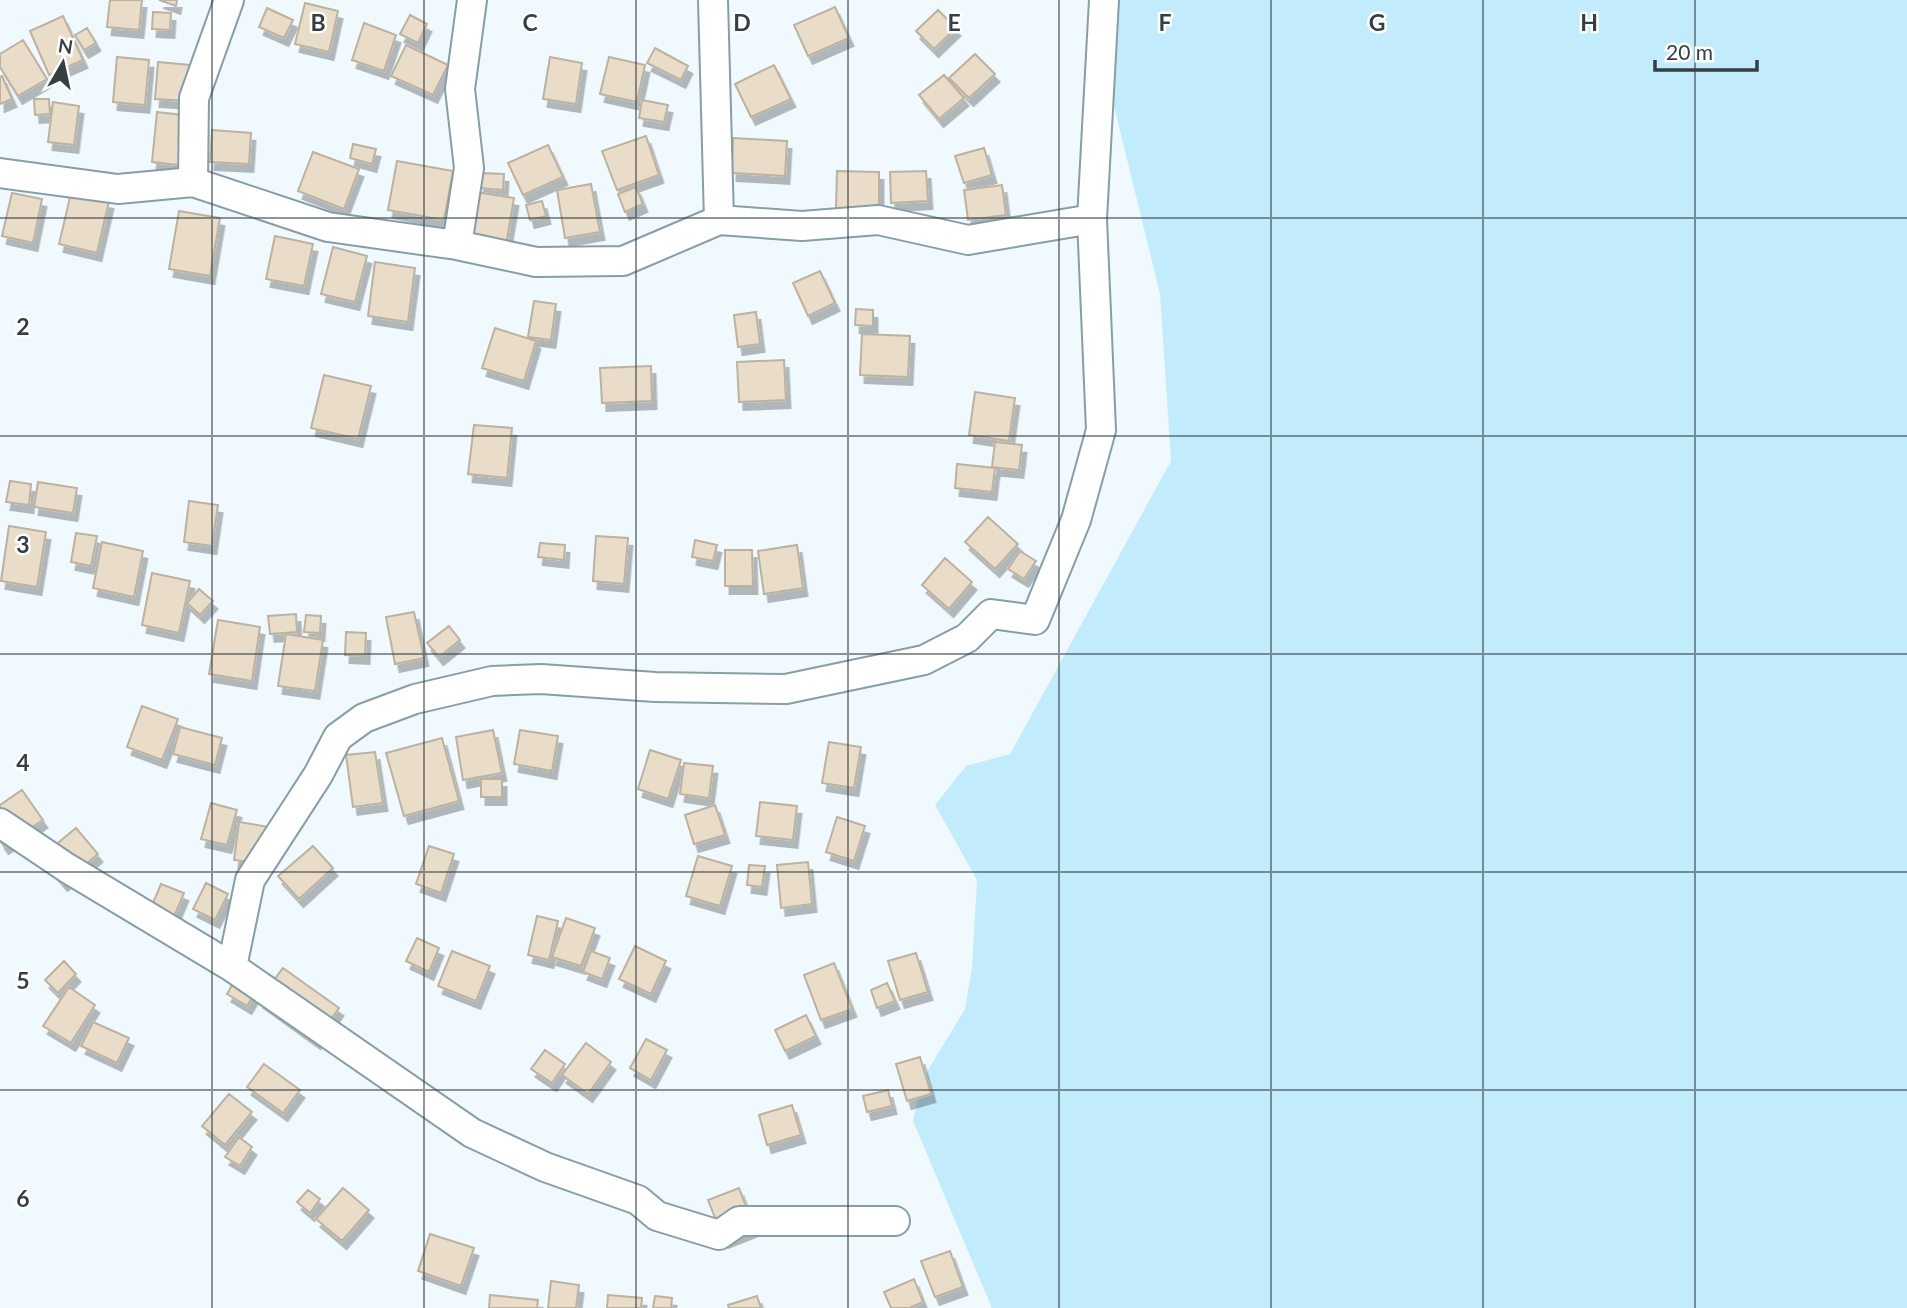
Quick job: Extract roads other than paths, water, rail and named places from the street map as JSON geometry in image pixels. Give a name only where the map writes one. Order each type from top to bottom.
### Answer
[{"type":"street","points":[[193,182],[194,98],[229,0]]},
{"type":"street","points":[[457,245],[469,168],[460,89],[472,0]]},
{"type":"street","points":[[713,0],[719,220]]},
{"type":"street","points":[[232,967],[250,880],[318,775],[338,737],[364,718],[415,699],[492,681],[541,679],[655,687],[786,689],[924,660],[967,638],[991,614],[1035,620],[1076,520],[1101,430],[1091,219],[1104,0]]},
{"type":"street","points":[[0,173],[118,189],[193,182],[328,227],[457,245],[536,262],[624,261],[719,220],[802,226],[878,220],[968,240],[1091,219]]},
{"type":"street","points":[[0,823],[67,868],[232,967],[472,1133],[545,1167],[638,1200],[657,1216],[719,1235],[738,1220],[895,1221]]}]
